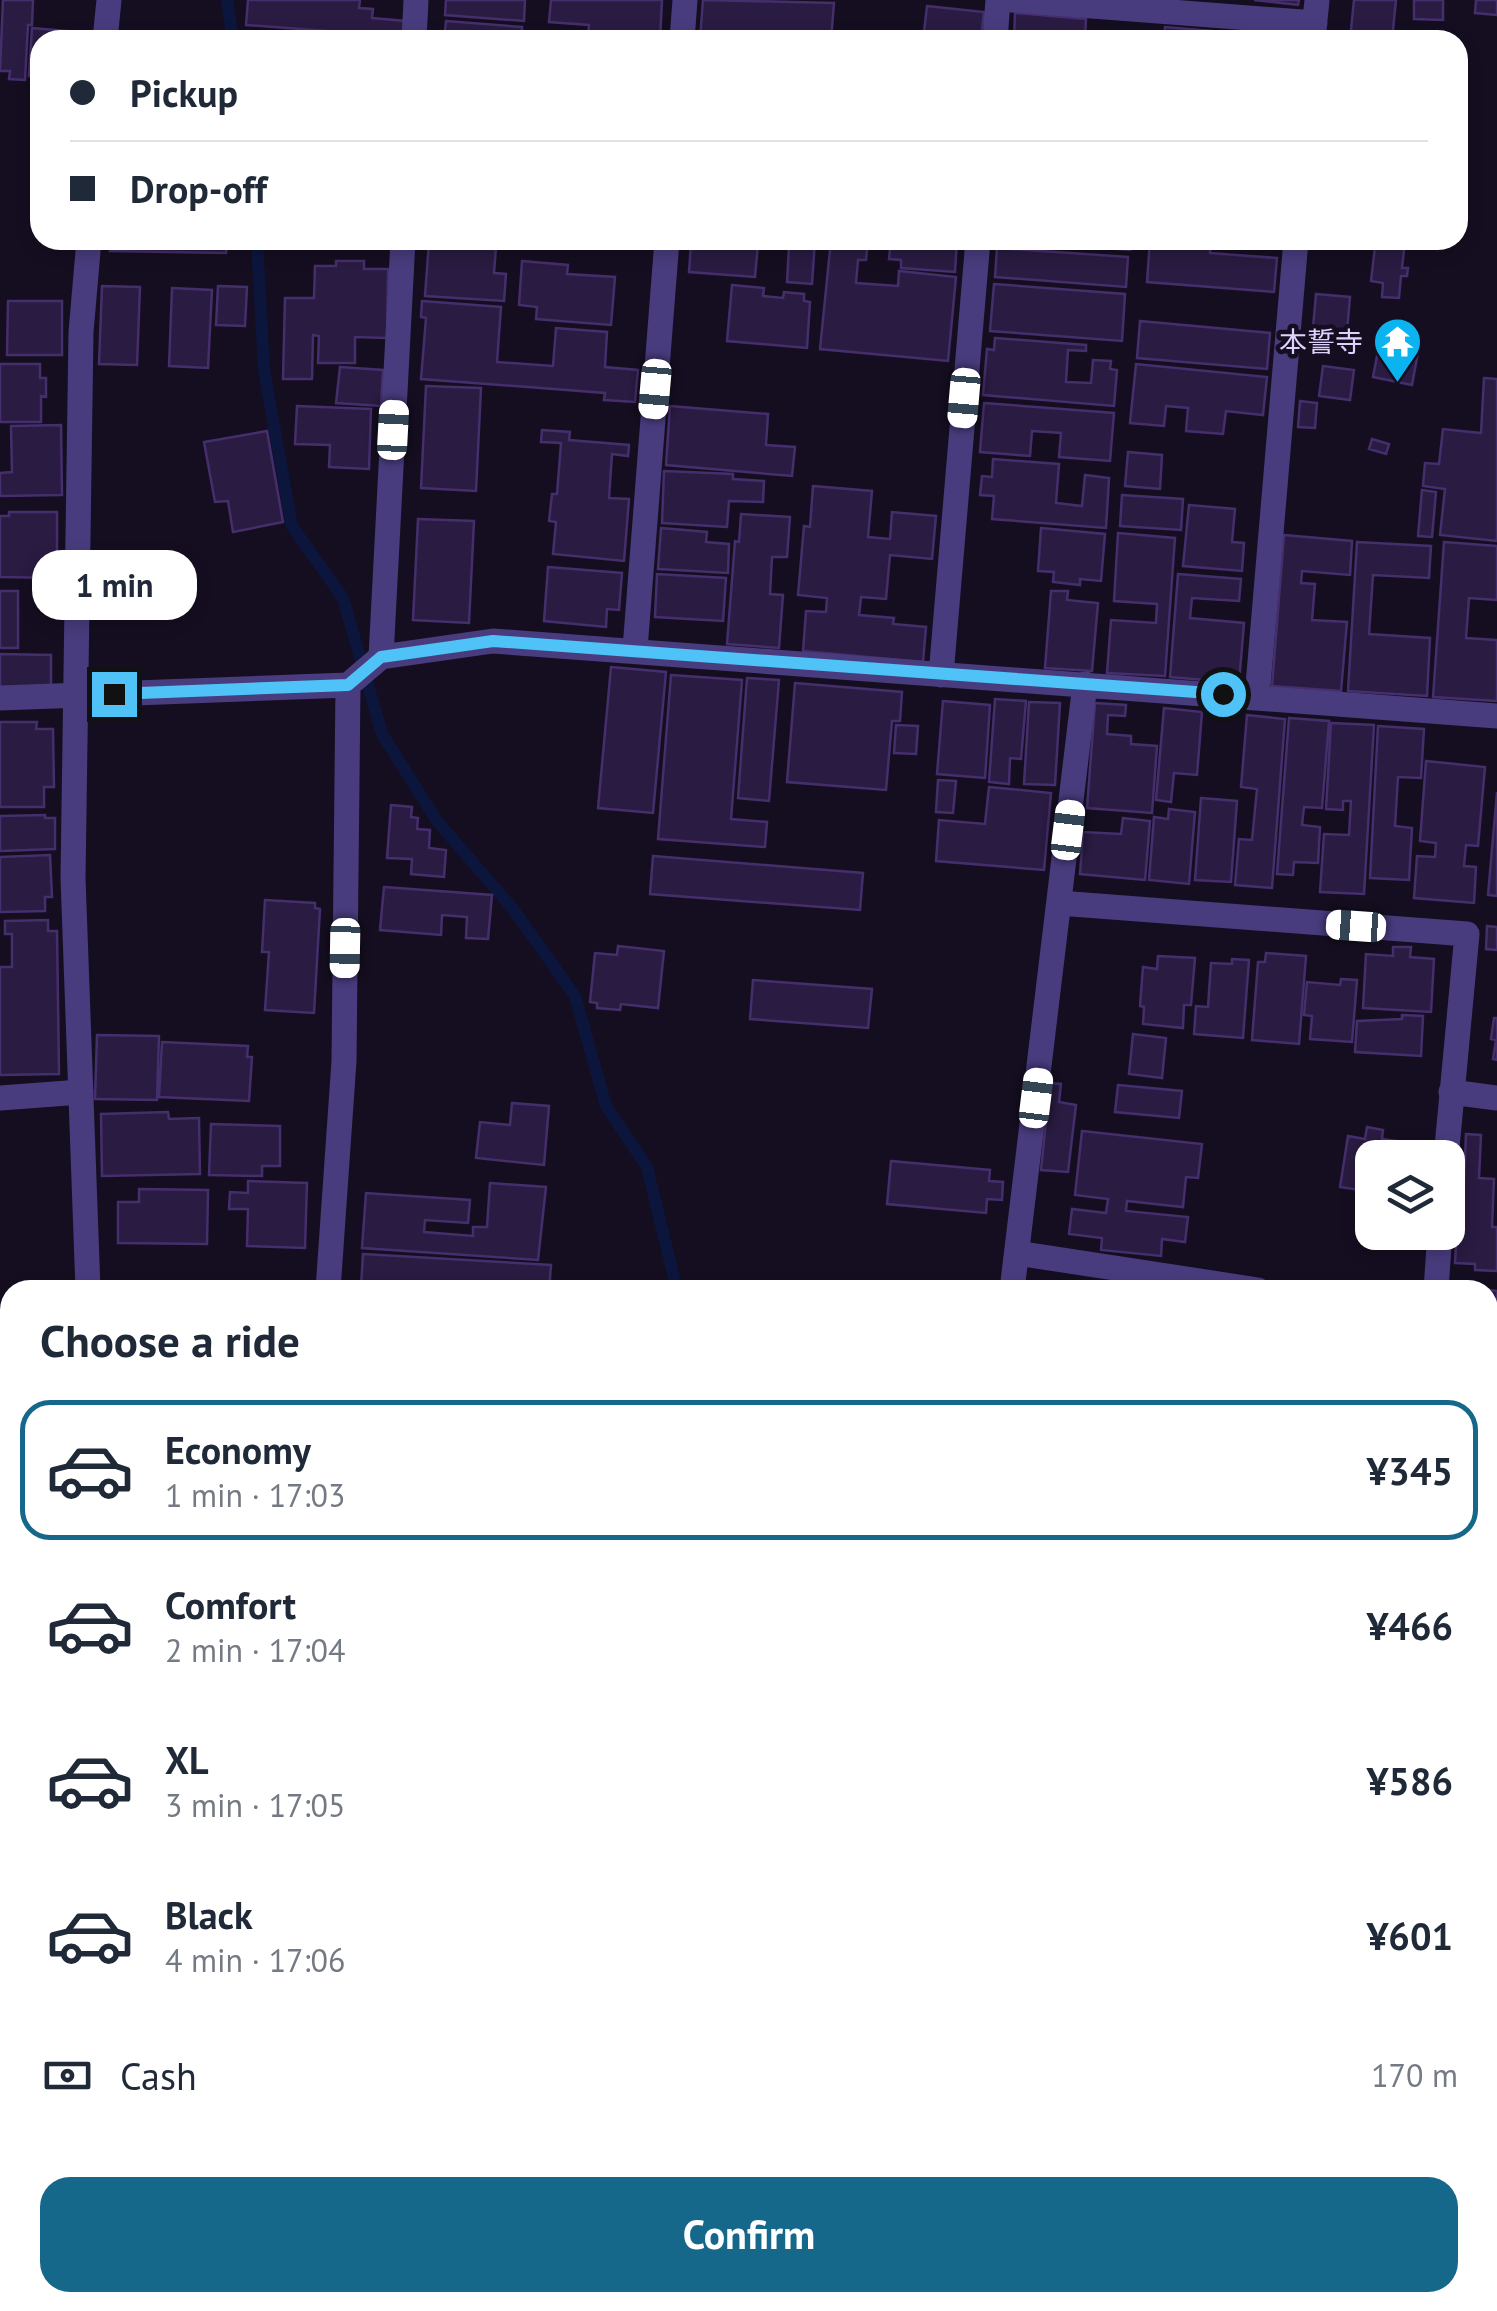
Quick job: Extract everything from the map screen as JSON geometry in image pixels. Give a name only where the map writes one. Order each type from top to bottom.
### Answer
[{"type":"street","points":[[107,30],[109,0]]},
{"type":"street","points":[[414,30],[416,0]]},
{"type":"street","points":[[683,30],[686,0]]},
{"type":"street","points":[[996,30],[998,0]]},
{"type":"street","points":[[1013,0],[1315,21]]},
{"type":"street","points":[[87,250],[81,332],[73,878],[88,1280]]},
{"type":"street","points":[[381,657],[402,250]]},
{"type":"street","points":[[635,650],[666,250]]},
{"type":"street","points":[[941,676],[977,250]]},
{"type":"street","points":[[1257,697],[1295,250]]},
{"type":"street","points":[[0,698],[348,685],[381,657],[493,641],[1497,716]]},
{"type":"street","points":[[1013,1280],[1085,684]]},
{"type":"street","points":[[329,1280],[344,1061],[348,685]]},
{"type":"street","points":[[1059,903],[1467,934],[1447,1140]]},
{"type":"street","points":[[0,1098],[81,1092]]},
{"type":"street","points":[[1451,1092],[1497,1098]]},
{"type":"street","points":[[1437,1280],[1439,1250]]},
{"type":"street","points":[[1017,1253],[1193,1280]]},
{"type":"building","points":[[3,0],[33,0],[25,80],[9,79],[10,71],[0,71]]},
{"type":"building","points":[[248,0],[360,0],[359,8],[373,9],[372,18],[405,21],[405,30],[246,25]]},
{"type":"building","points":[[446,0],[525,0],[524,21],[445,15]]},
{"type":"building","points":[[551,0],[662,0],[660,30],[589,30],[589,25],[549,22]]},
{"type":"building","points":[[703,0],[834,3],[832,30],[701,30]]},
{"type":"building","points":[[1254,0],[1299,0],[1298,5]]},
{"type":"building","points":[[1354,0],[1396,0],[1393,30],[1351,30]]},
{"type":"building","points":[[1414,0],[1443,0],[1443,20],[1414,19]]},
{"type":"building","points":[[1476,0],[1497,0],[1497,15],[1475,13]]},
{"type":"building","points":[[927,6],[984,12],[982,30],[924,30]]},
{"type":"building","points":[[1015,13],[1086,19],[1085,30],[1014,30]]},
{"type":"building","points":[[446,21],[522,27],[522,30],[445,30]]},
{"type":"building","points":[[110,250],[226,250],[226,253]]},
{"type":"building","points":[[428,250],[496,250],[494,273],[506,274],[504,301],[425,296]]},
{"type":"building","points":[[691,250],[757,250],[755,277],[689,272]]},
{"type":"building","points":[[789,250],[814,250],[812,284],[787,282]]},
{"type":"building","points":[[830,250],[867,250],[866,260],[858,260],[856,283],[898,286],[899,271],[956,277],[948,361],[820,349]]},
{"type":"building","points":[[890,250],[956,250],[955,272],[901,268],[901,260],[889,259]]},
{"type":"building","points":[[997,250],[1128,257],[1126,287],[995,277]]},
{"type":"building","points":[[1149,250],[1210,250],[1210,253],[1277,258],[1274,292],[1147,282]]},
{"type":"building","points":[[1375,250],[1404,250],[1402,268],[1408,268],[1407,276],[1401,276],[1399,298],[1382,297],[1383,283],[1371,281]]},
{"type":"building","points":[[336,261],[364,261],[364,269],[388,269],[387,338],[355,337],[355,363],[318,363],[319,336],[313,335],[312,379],[283,379],[285,298],[314,298],[315,266],[336,266]]},
{"type":"building","points":[[522,261],[568,265],[567,274],[615,277],[611,325],[536,319],[537,307],[519,305]]},
{"type":"building","points":[[994,284],[1125,294],[1122,341],[990,331]]},
{"type":"building","points":[[732,285],[764,288],[763,296],[804,294],[804,301],[810,302],[807,348],[727,341]]},
{"type":"building","points":[[102,286],[140,287],[137,365],[99,364]]},
{"type":"building","points":[[218,286],[247,287],[245,326],[216,325]]},
{"type":"building","points":[[172,288],[212,290],[208,368],[169,366]]},
{"type":"building","points":[[1316,294],[1350,297],[1347,331],[1313,328]]},
{"type":"building","points":[[8,301],[62,301],[62,355],[7,355]]},
{"type":"building","points":[[422,301],[501,307],[497,362],[553,366],[556,328],[607,332],[605,367],[638,370],[635,402],[604,400],[605,393],[421,379],[426,318],[421,317]]},
{"type":"building","points":[[1140,321],[1270,333],[1267,369],[1137,358]]},
{"type":"building","points":[[995,338],[1086,345],[1086,351],[1068,350],[1066,382],[1091,383],[1093,360],[1111,361],[1110,369],[1117,370],[1114,406],[983,395],[987,349],[994,350]]},
{"type":"building","points":[[1380,340],[1419,347],[1412,385],[1373,377]]},
{"type":"building","points":[[0,364],[40,364],[40,378],[46,378],[41,422],[0,422]]},
{"type":"building","points":[[1136,364],[1267,377],[1263,415],[1226,411],[1223,434],[1186,431],[1188,408],[1166,406],[1164,426],[1130,423]]},
{"type":"building","points":[[1323,366],[1354,370],[1350,400],[1319,396]]},
{"type":"building","points":[[340,367],[383,370],[381,406],[336,403]]},
{"type":"building","points":[[1484,378],[1497,379],[1497,541],[1440,535],[1445,489],[1423,486],[1425,463],[1439,464],[1443,429],[1481,433]]},
{"type":"building","points":[[426,386],[481,388],[476,491],[421,488]]},
{"type":"building","points":[[1300,401],[1317,403],[1315,428],[1298,427]]},
{"type":"building","points":[[984,403],[1114,413],[1110,461],[1059,457],[1061,433],[1032,431],[1030,456],[980,452]]},
{"type":"building","points":[[297,406],[371,409],[369,469],[329,467],[330,445],[295,444]]},
{"type":"building","points":[[670,406],[768,414],[766,445],[795,447],[792,476],[666,465]]},
{"type":"building","points":[[61,425],[62,495],[0,496],[0,473],[12,472],[11,426]]},
{"type":"building","points":[[542,430],[570,432],[569,440],[629,445],[628,456],[612,454],[609,498],[629,499],[624,561],[553,554],[556,522],[549,521],[552,494],[557,494],[561,443],[541,442]]},
{"type":"building","points":[[267,431],[283,522],[233,532],[228,501],[215,502],[204,442]]},
{"type":"building","points":[[1372,439],[1389,444],[1386,454],[1369,449]]},
{"type":"building","points":[[1128,452],[1162,455],[1160,489],[1125,486]]},
{"type":"building","points":[[993,459],[1059,464],[1056,503],[1082,506],[1085,475],[1109,478],[1106,528],[992,519],[994,496],[980,495],[982,476],[992,477]]},
{"type":"building","points":[[664,471],[733,474],[733,479],[764,481],[763,502],[729,501],[727,527],[662,523]]},
{"type":"building","points":[[813,486],[872,491],[868,537],[890,539],[892,512],[936,516],[932,559],[890,555],[886,599],[861,597],[859,615],[894,618],[893,624],[926,627],[923,662],[803,651],[806,611],[826,612],[827,598],[798,595],[804,526],[810,527]]},
{"type":"building","points":[[1422,490],[1436,492],[1432,537],[1418,536]]},
{"type":"building","points":[[1122,495],[1183,499],[1181,530],[1120,526]]},
{"type":"building","points":[[1189,505],[1235,509],[1232,542],[1244,543],[1242,571],[1183,566]]},
{"type":"building","points":[[9,512],[57,512],[57,578],[0,577],[0,516],[9,516]]},
{"type":"building","points":[[741,514],[790,517],[787,557],[772,557],[770,594],[783,595],[779,648],[727,644],[735,541],[739,542]]},
{"type":"building","points":[[418,519],[474,521],[469,623],[413,620]]},
{"type":"building","points":[[661,528],[707,532],[706,542],[729,544],[728,573],[658,569]]},
{"type":"building","points":[[1041,528],[1105,534],[1101,581],[1080,579],[1080,585],[1053,582],[1054,572],[1038,571]]},
{"type":"building","points":[[1118,533],[1175,538],[1165,676],[1107,673],[1111,620],[1156,623],[1157,604],[1114,601]]},
{"type":"building","points":[[1284,535],[1352,541],[1350,575],[1302,571],[1301,583],[1315,584],[1312,620],[1347,622],[1341,691],[1272,686]]},
{"type":"building","points":[[1357,542],[1431,546],[1429,578],[1373,575],[1369,634],[1430,638],[1427,696],[1348,691]]},
{"type":"building","points":[[1444,542],[1497,546],[1497,600],[1469,598],[1466,638],[1497,640],[1497,701],[1433,697]]},
{"type":"building","points":[[548,567],[622,573],[619,610],[607,609],[606,627],[544,621]]},
{"type":"building","points":[[657,574],[726,578],[723,621],[655,617]]},
{"type":"building","points":[[1178,574],[1241,579],[1239,601],[1192,598],[1190,618],[1244,623],[1239,683],[1170,677]]},
{"type":"building","points":[[0,591],[18,591],[18,648],[0,648]]},
{"type":"building","points":[[1051,591],[1068,591],[1067,600],[1098,603],[1092,671],[1045,668]]},
{"type":"building","points":[[0,654],[51,655],[51,688],[0,688]]},
{"type":"building","points":[[611,667],[666,672],[653,813],[598,808]]},
{"type":"building","points":[[671,675],[742,680],[731,819],[767,822],[765,847],[658,839]]},
{"type":"building","points":[[747,678],[779,680],[769,801],[738,798]]},
{"type":"building","points":[[795,683],[902,692],[900,721],[892,721],[886,790],[787,782]]},
{"type":"building","points":[[995,699],[1026,701],[1021,759],[1010,758],[1009,784],[989,782]]},
{"type":"building","points":[[943,701],[990,705],[985,778],[937,774]]},
{"type":"building","points":[[1029,702],[1060,703],[1055,785],[1024,784]]},
{"type":"building","points":[[1095,703],[1126,705],[1125,716],[1108,715],[1107,734],[1131,736],[1131,744],[1157,746],[1152,813],[1087,808]]},
{"type":"building","points":[[1164,708],[1202,712],[1197,775],[1174,773],[1171,802],[1156,800]]},
{"type":"building","points":[[1247,715],[1285,719],[1272,888],[1235,885],[1239,839],[1252,840],[1257,789],[1241,787]]},
{"type":"building","points":[[1289,718],[1329,721],[1322,808],[1304,807],[1302,825],[1320,827],[1318,863],[1294,862],[1293,875],[1277,874]]},
{"type":"building","points":[[0,722],[37,722],[36,729],[53,729],[54,787],[44,787],[44,807],[0,807]]},
{"type":"building","points":[[1331,723],[1374,725],[1364,894],[1320,892],[1324,834],[1349,835],[1351,801],[1343,801],[1343,810],[1326,809]]},
{"type":"building","points":[[896,725],[918,726],[916,754],[894,753]]},
{"type":"building","points":[[1378,726],[1424,729],[1421,778],[1398,777],[1395,826],[1412,828],[1409,880],[1370,878]]},
{"type":"building","points":[[1426,761],[1485,767],[1478,846],[1466,845],[1464,866],[1476,867],[1474,903],[1414,898],[1417,856],[1435,857],[1436,843],[1420,841]]},
{"type":"building","points":[[938,780],[956,781],[953,813],[936,812]]},
{"type":"building","points":[[989,787],[1051,793],[1044,870],[936,861],[939,820],[985,824]]},
{"type":"building","points":[[1497,792],[1497,896],[1488,895]]},
{"type":"building","points":[[1201,798],[1237,801],[1231,882],[1195,880]]},
{"type":"building","points":[[391,805],[412,807],[411,817],[418,818],[417,829],[430,830],[429,848],[446,850],[444,877],[411,874],[412,859],[387,858]]},
{"type":"building","points":[[1169,809],[1195,812],[1189,884],[1149,880],[1154,817],[1168,819]]},
{"type":"building","points":[[0,816],[55,818],[55,849],[0,851]]},
{"type":"building","points":[[1123,818],[1150,821],[1145,880],[1080,874],[1083,832],[1121,834]]},
{"type":"building","points":[[50,855],[52,897],[45,897],[45,911],[0,912],[0,857]]},
{"type":"building","points":[[653,856],[863,873],[860,910],[650,894]]},
{"type":"building","points":[[384,887],[492,895],[488,939],[466,938],[467,917],[442,915],[441,935],[380,930]]},
{"type":"building","points":[[265,900],[315,903],[315,908],[320,909],[314,1013],[265,1010],[269,952],[262,952]]},
{"type":"building","points":[[48,920],[48,931],[57,931],[59,1074],[0,1075],[0,967],[12,967],[12,934],[5,934],[5,921]]},
{"type":"building","points":[[1487,926],[1497,927],[1497,950],[1486,949]]},
{"type":"building","points":[[618,946],[664,951],[658,1008],[621,1004],[620,1010],[597,1008],[597,1003],[590,1002],[595,953],[617,955]]},
{"type":"building","points":[[1393,947],[1411,947],[1410,957],[1434,959],[1431,1012],[1363,1008],[1366,954],[1393,956]]},
{"type":"building","points":[[1266,953],[1306,956],[1299,1044],[1252,1040],[1258,962],[1265,962]]},
{"type":"building","points":[[1158,956],[1195,958],[1191,1005],[1184,1005],[1183,1028],[1143,1024],[1143,967],[1157,969]]},
{"type":"building","points":[[1232,959],[1249,960],[1243,1038],[1194,1034],[1196,1006],[1208,1007],[1211,963],[1232,964]]},
{"type":"building","points":[[1341,979],[1357,980],[1352,1042],[1310,1039],[1312,1016],[1304,1015],[1307,982],[1340,985]]},
{"type":"building","points":[[753,980],[872,989],[868,1028],[750,1019]]},
{"type":"building","points":[[1402,1015],[1423,1016],[1421,1056],[1355,1052],[1357,1021],[1402,1019]]},
{"type":"building","points":[[1497,1018],[1497,1060],[1493,1059],[1496,1040],[1491,1039]]},
{"type":"building","points":[[1133,1034],[1166,1038],[1162,1078],[1129,1074]]},
{"type":"building","points":[[97,1035],[159,1036],[157,1100],[95,1099]]},
{"type":"building","points":[[162,1042],[248,1046],[247,1057],[252,1057],[249,1101],[159,1097]]},
{"type":"building","points":[[1050,1083],[1061,1084],[1059,1102],[1076,1105],[1068,1172],[1041,1170]]},
{"type":"building","points":[[1118,1085],[1182,1091],[1179,1118],[1115,1112]]},
{"type":"building","points":[[512,1103],[549,1106],[544,1165],[476,1158],[480,1122],[510,1125]]},
{"type":"building","points":[[168,1112],[169,1119],[199,1118],[200,1174],[102,1176],[101,1114]]},
{"type":"building","points":[[211,1124],[280,1126],[280,1166],[262,1166],[262,1176],[209,1175]]},
{"type":"building","points":[[1367,1127],[1383,1130],[1382,1139],[1389,1140],[1355,1140],[1355,1189],[1340,1187],[1348,1136],[1365,1139]]},
{"type":"building","points":[[1082,1131],[1202,1144],[1198,1178],[1186,1177],[1183,1207],[1127,1201],[1126,1211],[1188,1217],[1185,1242],[1162,1239],[1161,1256],[1101,1250],[1102,1238],[1069,1234],[1072,1209],[1106,1213],[1108,1199],[1075,1195]]},
{"type":"building","points":[[1466,1134],[1481,1135],[1479,1178],[1494,1179],[1492,1227],[1497,1227],[1497,1271],[1475,1270],[1475,1264],[1455,1263],[1456,1250],[1465,1250]]},
{"type":"building","points":[[891,1161],[990,1170],[989,1181],[1003,1182],[1002,1200],[987,1199],[986,1213],[887,1204]]},
{"type":"building","points":[[248,1181],[307,1183],[305,1248],[247,1246],[248,1209],[229,1209],[230,1192],[248,1193]]},
{"type":"building","points":[[490,1183],[546,1187],[538,1260],[362,1248],[366,1193],[470,1200],[468,1223],[425,1220],[424,1232],[473,1236],[473,1227],[487,1227]]},
{"type":"building","points":[[139,1189],[208,1190],[207,1244],[118,1243],[118,1202],[139,1202]]},
{"type":"building","points":[[363,1254],[551,1265],[550,1280],[361,1280]]},
{"type":"waterway","points":[[227,0],[232,30]]},
{"type":"waterway","points":[[258,250],[264,370],[292,526],[343,598],[382,734],[437,821],[513,909],[575,996],[606,1106],[647,1167],[675,1280]]},
{"type":"place","name":"本誓寺","points":[[1398,384]]},
{"type":"route","points":[[114,694],[348,685],[381,657],[493,641],[1223,694]]}]
